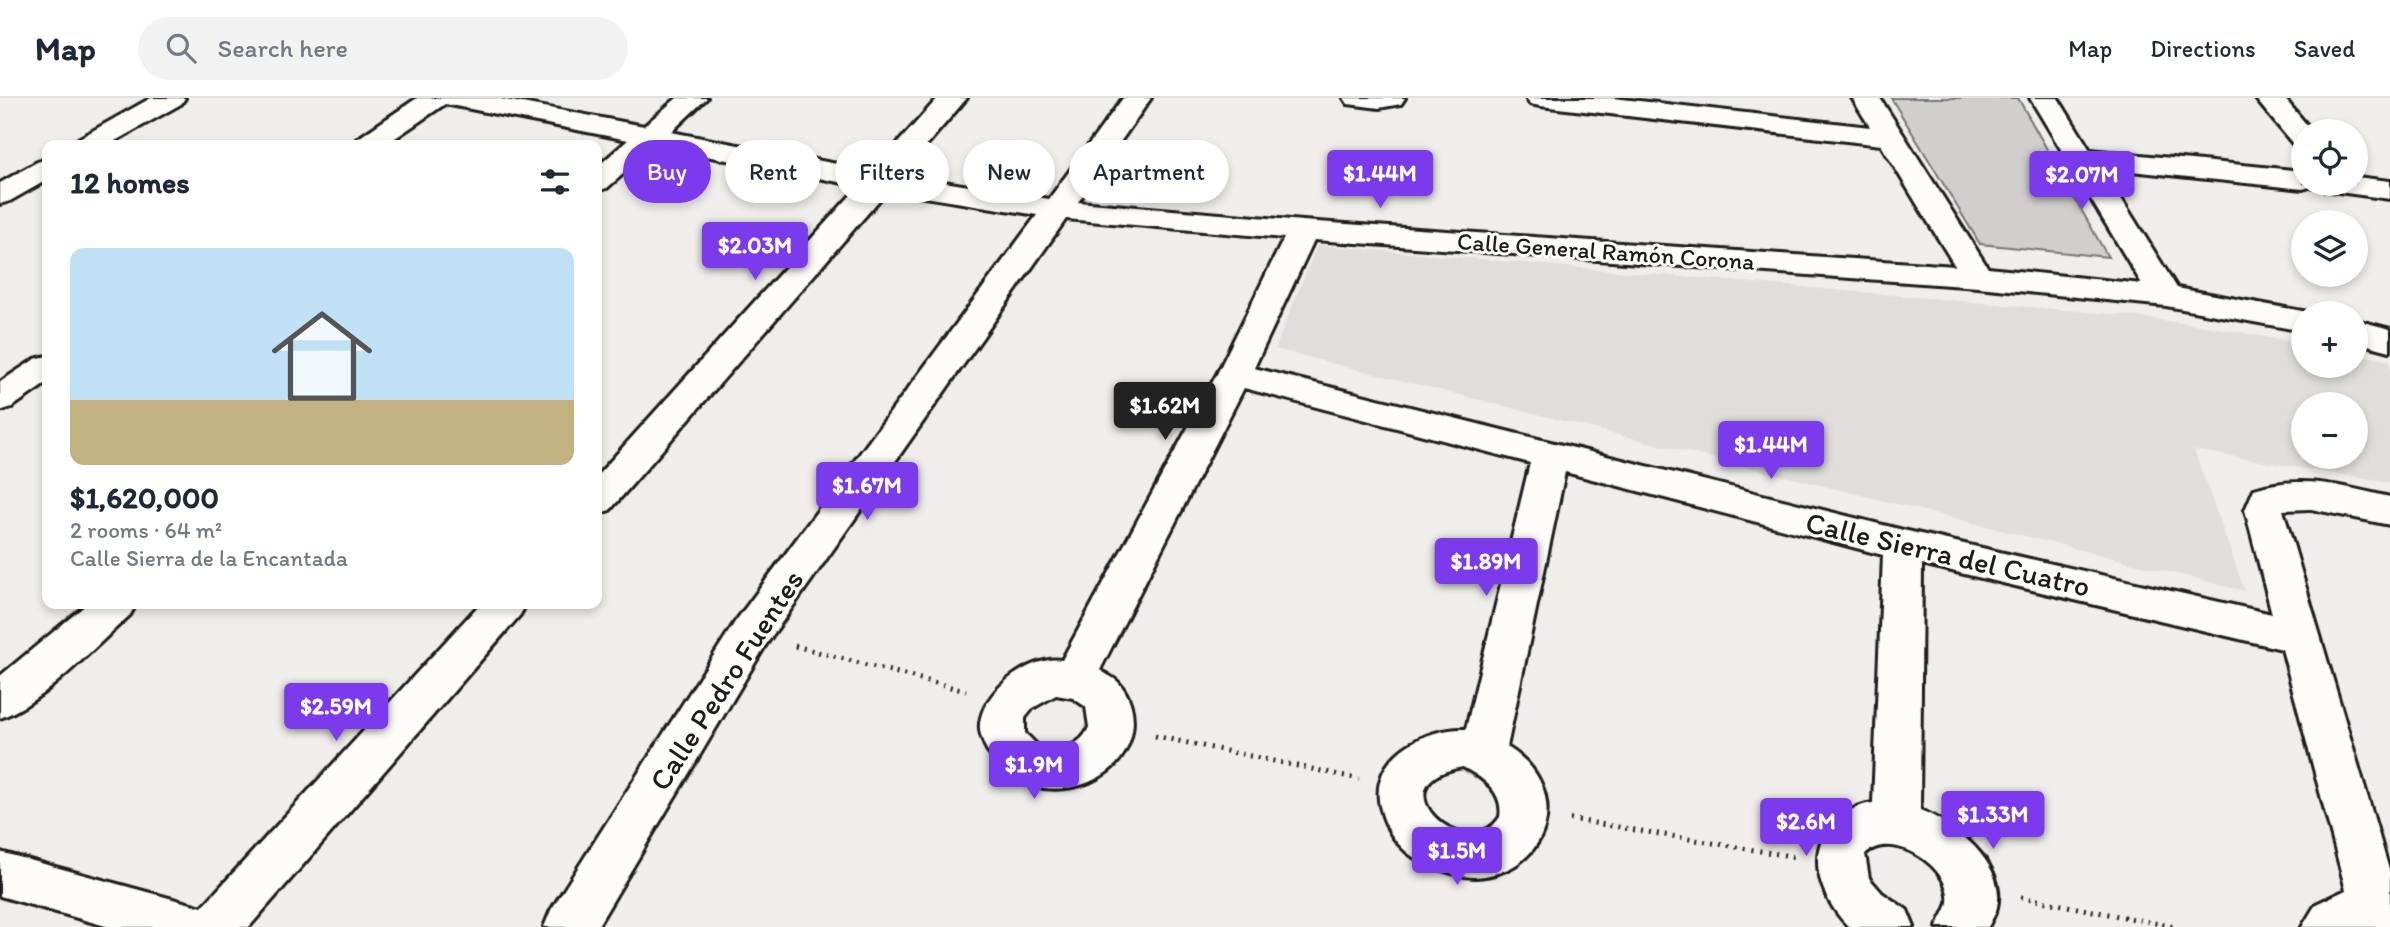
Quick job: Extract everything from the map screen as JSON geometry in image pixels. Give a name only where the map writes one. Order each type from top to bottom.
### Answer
[{"type":"street","points":[[97,140],[171,98]]},
{"type":"street","points":[[374,140],[435,98]]},
{"type":"street","name":"Calle General Ramón Corona","points":[[454,98],[835,172]]},
{"type":"street","points":[[602,178],[693,98]]},
{"type":"street","points":[[917,140],[953,98]]},
{"type":"street","name":"Calle Pedro Fuentes","points":[[569,927],[750,634],[1138,98]]},
{"type":"street","points":[[1359,98],[1391,98]]},
{"type":"street","points":[[1540,98],[1888,137]]},
{"type":"street","points":[[1866,98],[1978,277]]},
{"type":"street","points":[[2044,98],[2165,296]]},
{"type":"street","points":[[2269,98],[2291,124]]},
{"type":"street","points":[[2079,157],[2291,179]]},
{"type":"street","points":[[0,195],[42,171]]},
{"type":"street","points":[[2368,187],[2390,190]]},
{"type":"street","name":"Calle General Ramón Corona","points":[[949,192],[1057,209],[1303,230],[1978,277],[2165,296],[2291,319]]},
{"type":"street","points":[[602,494],[861,203]]},
{"type":"street","points":[[1074,678],[1234,374],[1303,230]]},
{"type":"street","points":[[2368,334],[2390,340]]},
{"type":"street","points":[[0,400],[42,371]]},
{"type":"street","name":"Calle Sierra del Cuatro","points":[[1234,374],[1903,545],[2297,636]]},
{"type":"street","points":[[1483,753],[1550,456]]},
{"type":"street","points":[[2327,927],[2339,915],[2356,911],[2383,916],[2297,636],[2264,510],[2267,499],[2279,494],[2302,493],[2390,511]]},
{"type":"street","points":[[1896,824],[1903,545]]},
{"type":"street","points":[[0,700],[24,683],[109,609]]},
{"type":"street","points":[[217,927],[501,609]]},
{"type":"street","points":[[1056,677],[1074,678],[1092,684],[1105,695],[1112,711],[1113,727],[1106,743],[1094,756],[1077,765],[1058,770],[1038,768],[1021,761],[1009,748],[1003,734],[1003,717],[1009,702],[1021,690],[1038,681],[1056,677]]},
{"type":"street","points":[[1464,748],[1483,753],[1500,764],[1514,778],[1522,794],[1525,811],[1519,829],[1507,844],[1490,853],[1468,855],[1446,852],[1426,841],[1411,825],[1402,807],[1401,788],[1408,770],[1422,757],[1441,749],[1464,748]]},
{"type":"street","points":[[1889,927],[1863,909],[1847,887],[1840,864],[1843,845],[1854,831],[1873,823],[1896,824],[1921,832],[1943,846],[1962,865],[1967,907]]},
{"type":"street","points":[[0,874],[193,927]]},
{"type":"path","points":[[750,634],[1009,702]]},
{"type":"path","points":[[1113,727],[1401,788]]},
{"type":"path","points":[[1525,811],[1840,864]]},
{"type":"path","points":[[1967,907],[2175,927]]},
{"type":"shaded area","points":[[1891,98],[2018,98],[2108,257],[1980,244]]},
{"type":"shaded area","points":[[1317,245],[2123,315],[2212,327],[2291,342],[2291,378],[2368,378],[2368,356],[2390,361],[2390,483],[2307,469],[2368,469],[2368,392],[2291,392],[2291,466],[2194,450],[2245,591],[1275,349]]}]
